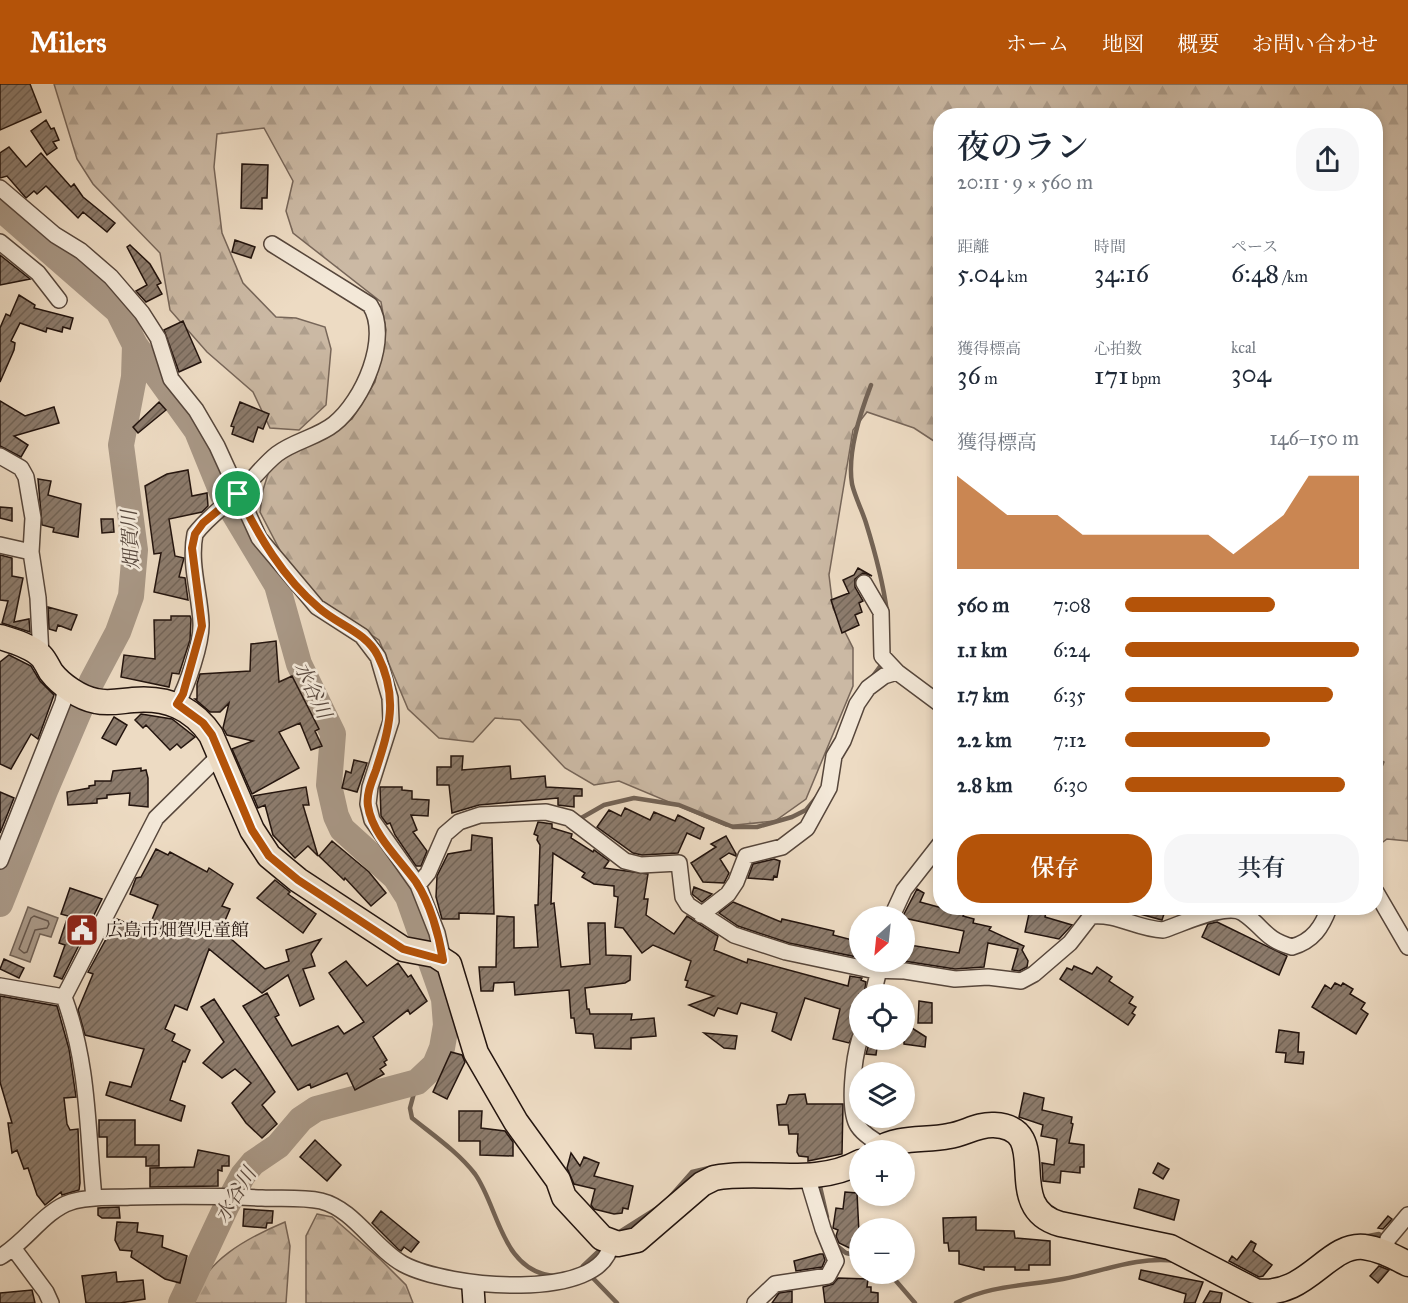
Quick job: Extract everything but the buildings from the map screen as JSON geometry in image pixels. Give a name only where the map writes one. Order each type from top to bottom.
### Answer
[{"type":"main road","points":[[0,637],[16,642],[41,656],[53,674],[68,687],[96,701],[146,699],[177,704],[203,723],[220,754],[252,830],[269,856],[298,880],[386,939],[449,964],[454,973],[463,1013],[476,1053],[516,1122],[558,1180],[564,1197],[604,1239],[632,1243],[645,1235],[708,1180],[720,1177],[812,1175],[849,1166]]},
{"type":"main road","points":[[915,1140],[952,1136],[982,1126],[1004,1126],[1020,1138],[1025,1147],[1029,1165],[1029,1196],[1037,1213],[1060,1224],[1170,1247],[1250,1289],[1269,1293],[1298,1284],[1337,1254],[1350,1248],[1363,1247],[1384,1252],[1408,1264]]},
{"type":"street","points":[[0,188],[55,235],[81,251],[111,277],[142,313],[158,338],[171,379],[196,410],[217,446],[235,496],[259,538],[306,596],[328,616],[362,636],[378,657],[390,698],[391,721],[370,787],[368,804],[372,820],[418,885],[437,933],[431,956]]},
{"type":"street","points":[[0,242],[38,273],[58,300]]},
{"type":"street","points":[[177,704],[183,694],[202,626],[192,548],[195,534],[276,455],[301,439],[333,425],[356,400],[368,378],[380,328],[370,305],[272,244]]},
{"type":"street","points":[[0,456],[21,468],[26,477],[33,518],[31,552],[38,598],[41,656]]},
{"type":"street","points":[[0,545],[31,552]]},
{"type":"street","points":[[864,583],[881,612],[882,656],[897,672],[933,699]]},
{"type":"street","points":[[701,915],[728,894],[736,882],[746,856],[782,847],[807,828],[829,788],[834,756],[843,741],[856,704],[868,688],[884,676],[897,672]]},
{"type":"street","points":[[0,861],[68,687]]},
{"type":"street","points":[[94,1198],[86,1080],[74,1022],[64,997],[156,818],[220,754]]},
{"type":"street","points":[[418,885],[428,873],[445,834],[459,822],[480,815],[546,812],[569,819],[625,861],[641,865],[679,863],[683,897],[688,905],[734,935],[756,943],[849,960]]},
{"type":"street","points":[[897,906],[904,890],[933,853]]},
{"type":"street","points":[[1383,904],[1408,947]]},
{"type":"street","points":[[911,972],[955,979],[988,978],[1022,981],[1034,974],[1070,943],[1091,916],[1100,915],[1163,930],[1209,915]]},
{"type":"street","points":[[1246,915],[1271,939],[1292,947],[1301,945],[1315,934],[1325,915]]},
{"type":"street","points":[[0,986],[64,997]]},
{"type":"street","points":[[857,1050],[854,1115],[860,1130],[872,1140]]},
{"type":"street","points":[[754,1303],[775,1284],[828,1276],[834,1270],[837,1261],[823,1229],[812,1175]]},
{"type":"street","points":[[0,1257],[14,1249],[58,1208],[71,1202],[94,1198],[231,1197],[322,1202],[354,1222],[389,1255],[405,1265],[473,1296],[555,1290],[573,1286],[588,1279],[602,1267],[609,1256],[604,1239]]},
{"type":"street","points":[[1384,1252],[1388,1239],[1408,1215]]},
{"type":"street","points":[[14,1249],[46,1292],[51,1303]]},
{"type":"green space","points":[[54,84],[1408,84],[1408,841],[1387,839],[1383,842],[1383,108],[933,108],[933,440],[914,428],[867,412],[853,430],[829,575],[833,608],[853,648],[853,686],[806,799],[775,821],[726,826],[619,781],[594,785],[565,768],[520,720],[495,718],[473,742],[439,738],[408,709],[379,640],[338,613],[318,605],[285,560],[260,512],[269,471],[284,457],[313,443],[352,419],[375,382],[386,330],[381,302],[293,233],[286,211],[293,181],[264,128],[217,134],[214,167],[222,233],[243,283],[276,317],[296,318],[325,327],[331,349],[326,405],[299,430],[270,428],[253,392],[207,352],[170,310],[160,253],[93,184],[77,159]]},
{"type":"green space","points":[[317,1214],[332,1217],[381,1260],[406,1285],[413,1303],[306,1303],[306,1236]]},
{"type":"green space","points":[[285,1222],[290,1246],[286,1303],[193,1303],[206,1275],[229,1252]]},
{"type":"water","points":[[28,907],[58,918],[51,937],[40,934],[30,962],[10,955]]},
{"type":"waterway","name":"水谷川","points":[[0,208],[118,311],[135,345],[197,431],[223,495],[277,585],[299,664],[333,734],[329,785],[336,816],[342,829],[395,877],[408,897],[444,999],[446,1025],[442,1048],[435,1065],[417,1082],[316,1109],[301,1119],[278,1146],[253,1163],[243,1175],[226,1207],[181,1303]]},
{"type":"waterway","name":"畑賀川","points":[[0,904],[45,791],[92,681],[118,632],[131,596],[135,550],[121,445],[134,377],[135,345]]},
{"type":"waterway","points":[[871,385],[855,434],[851,472],[853,489],[876,556],[887,612]]},
{"type":"waterway","points":[[873,676],[884,661]]},
{"type":"waterway","points":[[576,821],[604,805],[634,798],[679,805],[733,827],[757,827],[792,817],[806,810],[816,798]]},
{"type":"waterway","points":[[412,907],[418,897]]},
{"type":"waterway","points":[[417,1082],[410,1108],[412,1118],[453,1151],[475,1174],[504,1236],[522,1262],[536,1271],[553,1276]]},
{"type":"waterway","points":[[670,1197],[692,1172],[709,1168]]},
{"type":"waterway","points":[[819,1182],[827,1217]]},
{"type":"waterway","points":[[618,1233],[659,1207]]},
{"type":"waterway","points":[[1363,1237],[1379,1234],[1386,1239]]},
{"type":"waterway","points":[[836,1245],[849,1254]]},
{"type":"waterway","points":[[583,1266],[601,1249]]},
{"type":"waterway","points":[[956,1303],[995,1289],[1063,1279],[1133,1263],[1176,1261]]},
{"type":"waterway","points":[[588,1273],[617,1303]]},
{"type":"waterway","points":[[899,1284],[915,1303]]},
{"type":"place","name":"広島市畑賀児童館","points":[[82,930]]},
{"type":"route","points":[[238,494],[259,538],[306,596],[328,616],[362,636],[378,657],[386,678],[392,708],[388,734],[370,787],[368,804],[372,820],[418,885],[441,945],[443,960],[403,949],[282,869],[259,843],[252,830],[212,735],[203,723],[177,704],[183,694],[202,626],[192,548],[195,534],[203,523],[238,494]]}]
